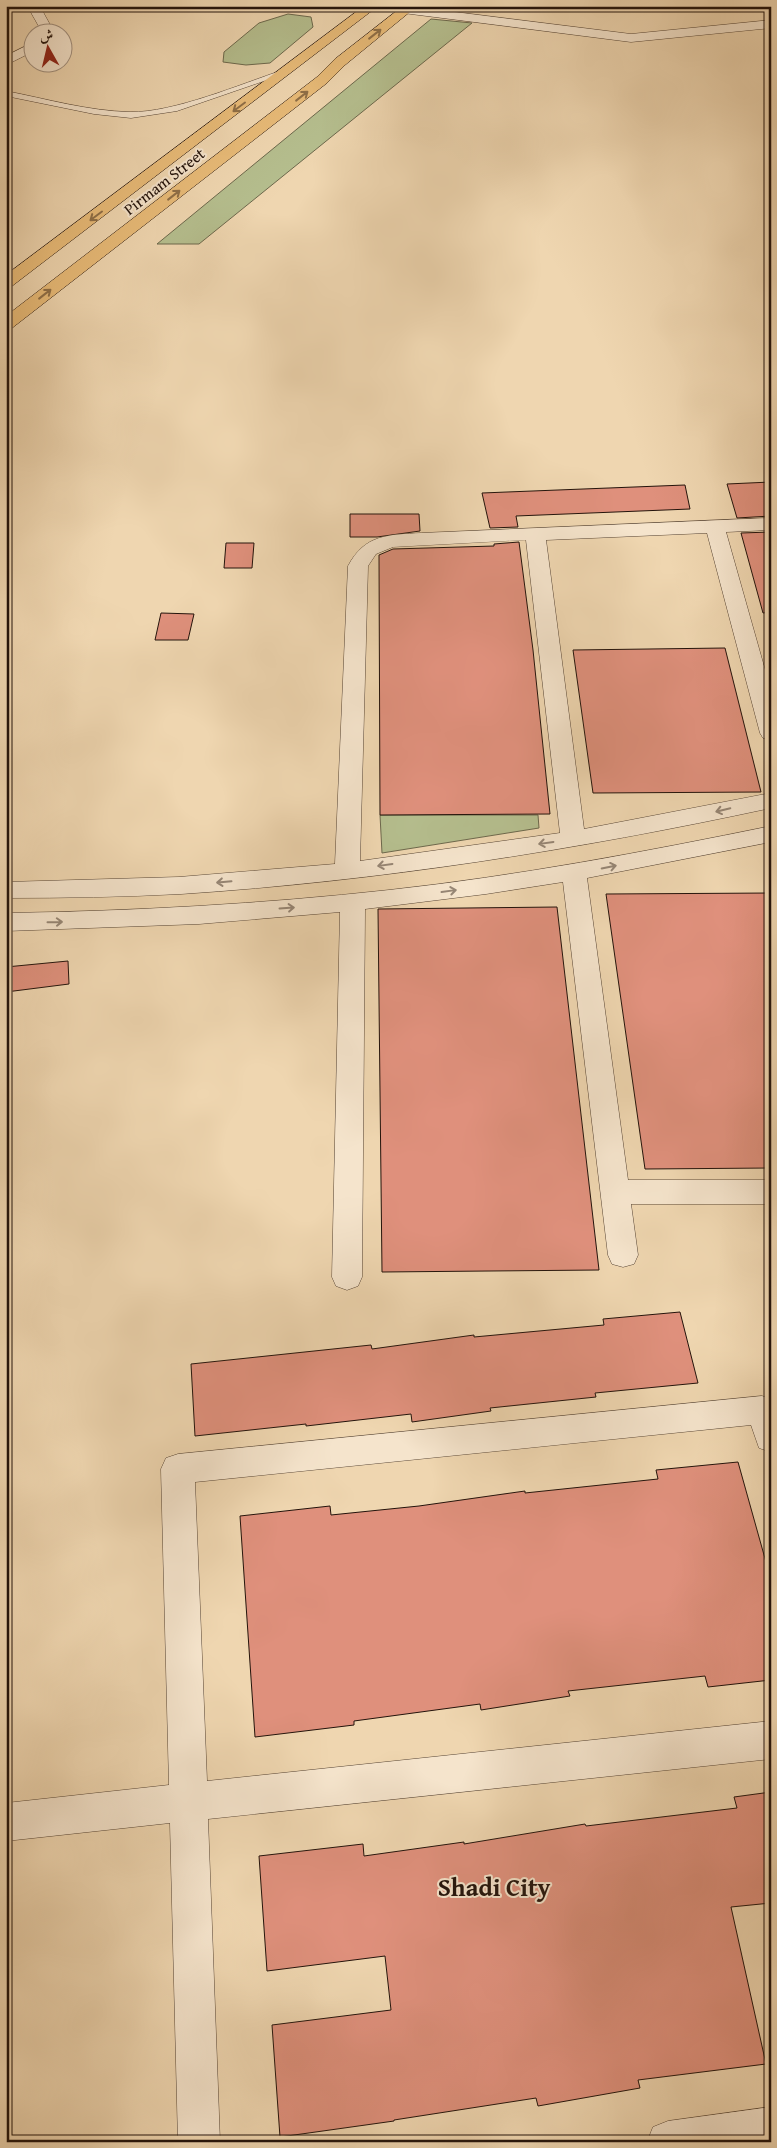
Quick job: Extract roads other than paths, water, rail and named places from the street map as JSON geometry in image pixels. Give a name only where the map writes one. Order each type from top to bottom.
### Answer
[{"type":"highway","name":"Pirmam Street","points":[[6,284],[372,6]]},
{"type":"highway","name":"Pirmam Street","points":[[7,324],[322,80],[340,62],[409,8]]},
{"type":"highway","points":[[6,341],[9,334],[7,324]]},
{"type":"street","points":[[38,6],[36,9],[43,22]]},
{"type":"street","points":[[472,19],[489,6]]},
{"type":"street","points":[[409,8],[472,19],[631,38],[771,24]]},
{"type":"street","points":[[6,61],[22,52]]},
{"type":"street","points":[[347,871],[358,566],[362,555],[372,546],[393,542],[535,534],[771,524]]},
{"type":"street","points":[[715,526],[771,733]]},
{"type":"street","points":[[535,534],[573,839]]},
{"type":"street","points":[[6,890],[203,884],[347,871],[573,839],[684,819],[771,800]]},
{"type":"street","points":[[6,922],[137,919],[353,903],[574,874],[771,834]]},
{"type":"street","points":[[574,874],[623,1255]]},
{"type":"street","points":[[347,1277],[353,903]]},
{"type":"street","points":[[614,1192],[771,1192]]},
{"type":"street","points":[[199,2142],[178,1469],[762,1410],[771,1438]]},
{"type":"street","points":[[6,1822],[771,1740]]},
{"type":"street","points":[[668,2142],[771,2128]]},
{"type":"lane","points":[[6,93],[94,111],[132,115],[174,109],[286,72]]},
{"type":"waterway","points":[[444,9],[448,6]]},
{"type":"district","name":"Shadi City","points":[[494,1887]]}]
